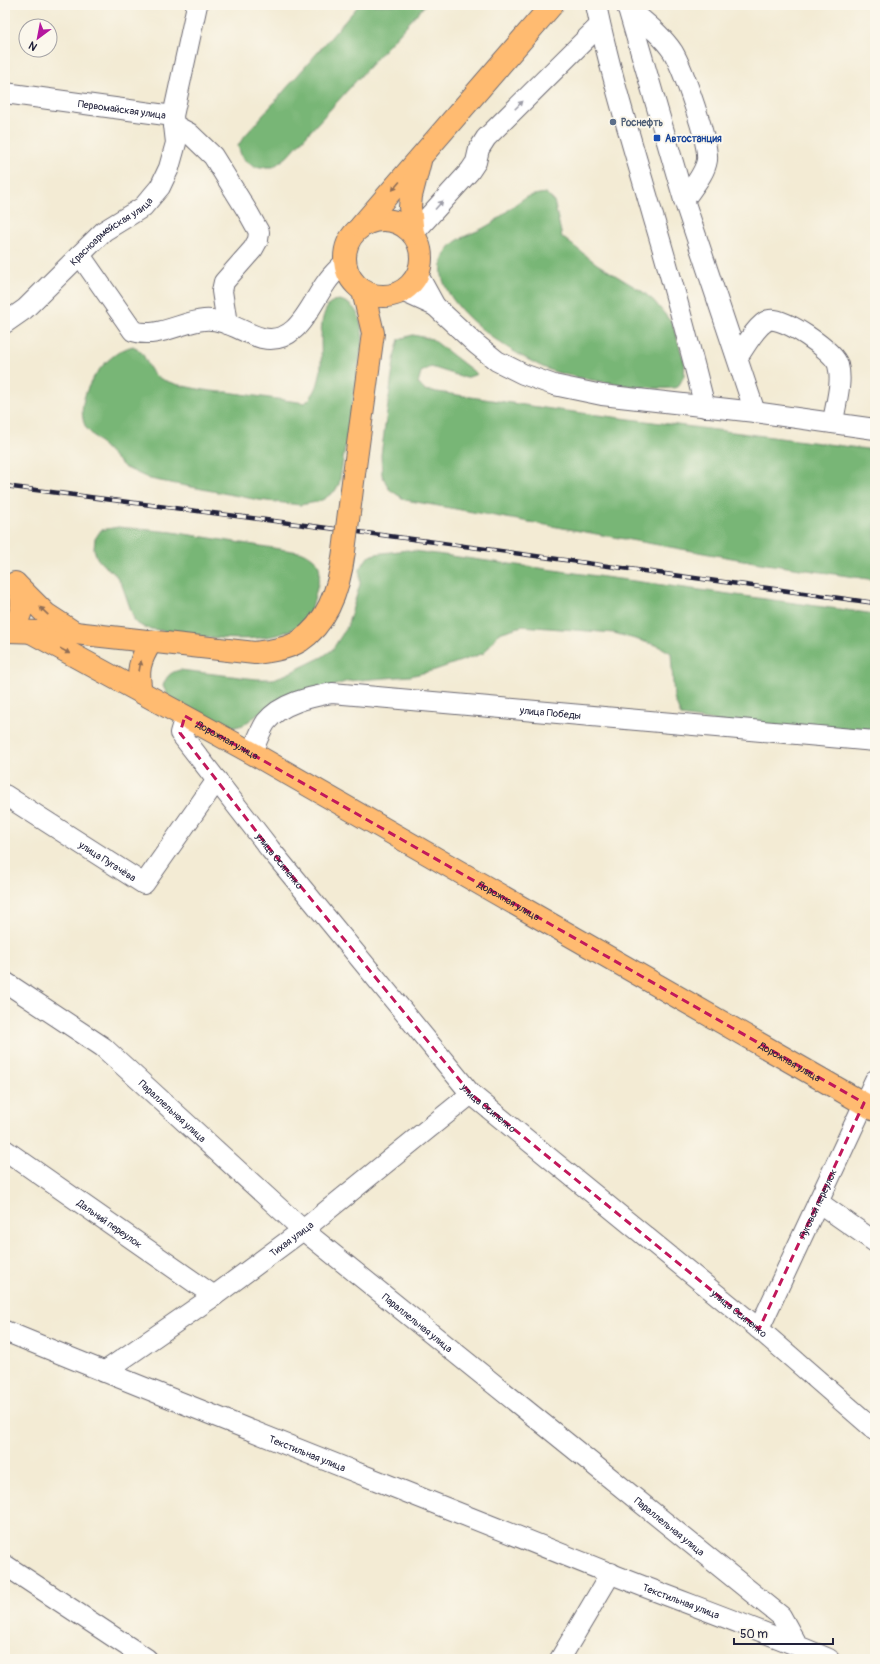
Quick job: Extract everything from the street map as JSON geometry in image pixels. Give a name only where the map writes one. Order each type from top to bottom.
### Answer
[{"type":"main road","points":[[421,156],[411,196],[410,207],[413,234],[420,247],[422,261],[418,275],[410,286],[400,293],[384,297],[370,295],[358,287],[349,276],[344,263],[345,249],[351,236],[362,226],[421,156],[552,5]]},
{"type":"main road","points":[[362,226],[375,220],[389,220],[402,225],[413,234]]},
{"type":"main road","points":[[6,631],[75,633],[256,653],[278,650],[300,641],[318,624],[330,607],[341,572],[344,551],[373,333],[363,291]]},
{"type":"main road","points":[[373,333],[400,293]]},
{"type":"main road","points":[[11,579],[46,614],[75,633]]},
{"type":"main road","points":[[6,631],[15,624],[21,614],[22,605],[21,594],[11,579]]},
{"type":"main road","name":"Дорожная улица","points":[[31,632],[252,753],[870,1107]]},
{"type":"main road","points":[[141,692],[138,671],[143,655],[151,642]]},
{"type":"street","name":"Первомайская улица","points":[[5,93],[174,120],[197,5]]},
{"type":"street","points":[[596,5],[623,115],[675,291],[705,407]]},
{"type":"street","points":[[627,6],[650,27],[673,52],[679,64],[705,138],[707,161],[704,169],[684,200]]},
{"type":"street","points":[[627,6],[684,200],[738,357],[754,412]]},
{"type":"street","points":[[413,234],[470,171],[476,162],[479,149],[486,138],[600,25]]},
{"type":"street","name":"Красноармейская улица","points":[[5,323],[25,309],[104,231],[143,207],[160,187],[169,168],[176,143],[174,120]]},
{"type":"street","points":[[174,120],[213,156],[259,232],[258,240],[253,249],[224,282],[222,291],[227,324]]},
{"type":"street","points":[[80,255],[133,331],[139,333],[156,332],[186,323],[207,320],[227,324],[262,338],[274,338],[295,330],[326,282],[344,263]]},
{"type":"street","points":[[418,275],[435,306],[476,344],[497,361],[523,374],[554,385],[602,394],[754,412],[875,429]]},
{"type":"street","points":[[400,293],[435,306]]},
{"type":"street","points":[[738,357],[761,325],[769,320],[781,321],[798,330],[832,355],[837,363],[840,374],[832,423]]},
{"type":"street","name":"улица Победы","points":[[252,753],[262,729],[278,711],[286,706],[318,695],[332,693],[875,741]]},
{"type":"street","name":"улица Осипенко","points":[[184,716],[180,733],[270,849],[471,1094],[759,1328],[875,1430]]},
{"type":"street","name":"улица Пугачёва","points":[[5,795],[144,884],[216,780]]},
{"type":"street","name":"Параллельная улица","points":[[5,982],[103,1047],[303,1230],[781,1616],[797,1645]]},
{"type":"street","name":"Луговой переулок","points":[[759,1328],[818,1202],[870,1107],[875,1080]]},
{"type":"street","name":"Тихая улица","points":[[104,1372],[214,1296],[303,1230],[471,1094]]},
{"type":"street","name":"Дальний переулок","points":[[5,1150],[214,1296]]},
{"type":"street","points":[[818,1202],[875,1242]]},
{"type":"street","name":"Текстильная улица","points":[[5,1331],[104,1372],[797,1645]]},
{"type":"street","points":[[5,1565],[147,1659]]},
{"type":"street","points":[[560,1659],[611,1573]]},
{"type":"street","points":[[797,1645],[829,1659]]},
{"type":"highlighted area","points":[[185,716],[864,1103],[759,1329],[471,1094],[270,849],[180,733]]},
{"type":"green space","points":[[359,5],[425,5],[287,157],[273,167],[254,167],[242,158],[238,146],[243,138]]},
{"type":"green space","points":[[546,193],[554,201],[562,237],[597,264],[643,292],[654,301],[672,323],[685,364],[684,376],[678,387],[654,388],[615,384],[576,377],[550,370],[515,352],[494,338],[474,322],[457,305],[445,286],[442,267],[448,249],[461,238],[492,223],[523,199]]},
{"type":"green space","points":[[340,300],[352,306],[356,310],[360,321],[363,339],[339,484],[335,491],[324,499],[317,502],[300,505],[259,500],[150,479],[124,467],[86,428],[83,416],[83,404],[93,378],[101,367],[111,358],[122,350],[133,346],[141,352],[155,375],[168,382],[201,389],[305,403],[314,392],[319,379],[321,365],[322,322],[326,310],[333,301]]},
{"type":"green space","points":[[413,335],[432,339],[477,374],[466,378],[431,367],[421,372],[418,383],[424,390],[558,410],[875,450],[875,580],[760,563],[405,500],[389,489],[382,475],[381,455],[395,354],[399,339]]},
{"type":"green space","points":[[118,527],[172,532],[305,553],[315,560],[318,564],[320,572],[311,610],[303,622],[288,631],[270,636],[249,639],[204,637],[145,628],[135,622],[122,585],[115,574],[97,558],[94,549],[95,539],[101,530]]},
{"type":"green space","points":[[407,550],[875,614],[875,746],[681,716],[674,698],[671,653],[659,646],[614,633],[522,626],[499,633],[484,653],[435,670],[410,676],[348,681],[276,705],[263,711],[243,725],[231,728],[216,722],[172,699],[167,694],[163,686],[166,680],[169,675],[180,670],[257,679],[273,679],[322,657],[332,650],[347,627],[360,584],[360,569],[367,558],[375,554]]},
{"type":"railway","points":[[5,486],[435,542],[875,603]]},
{"type":"place","name":"Роснефть","points":[[613,122]]},
{"type":"place","name":"Автостанция","points":[[657,138]]}]
